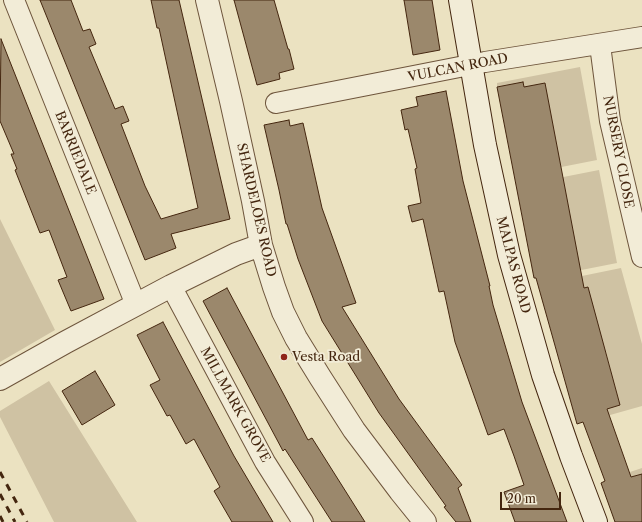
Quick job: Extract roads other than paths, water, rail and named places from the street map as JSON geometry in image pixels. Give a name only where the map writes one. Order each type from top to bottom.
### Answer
[{"type":"street","name":"BARRIEDALE","points":[[14,0],[136,305]]},
{"type":"street","name":"SHARDELOES ROAD","points":[[207,0],[231,101],[261,245],[283,312],[296,338],[354,430],[425,522]]},
{"type":"street","name":"MALPAS ROAD","points":[[460,0],[485,145],[509,255],[543,375],[570,456],[596,522]]},
{"type":"street","name":"VULCAN ROAD","points":[[276,103],[470,65],[642,37]]},
{"type":"street","name":"NURSERY CLOSE","points":[[600,45],[610,121],[642,257]]},
{"type":"street","points":[[0,379],[171,286],[236,254],[261,245]]},
{"type":"street","name":"MILLMARK GROVE","points":[[171,286],[262,456],[303,522]]},
{"type":"railway","points":[[0,472],[27,522]]},
{"type":"railway","points":[[0,494],[15,522]]},
{"type":"railway","points":[[0,516],[3,522]]},
{"type":"place","name":"Vesta Road","points":[[284,357]]}]
